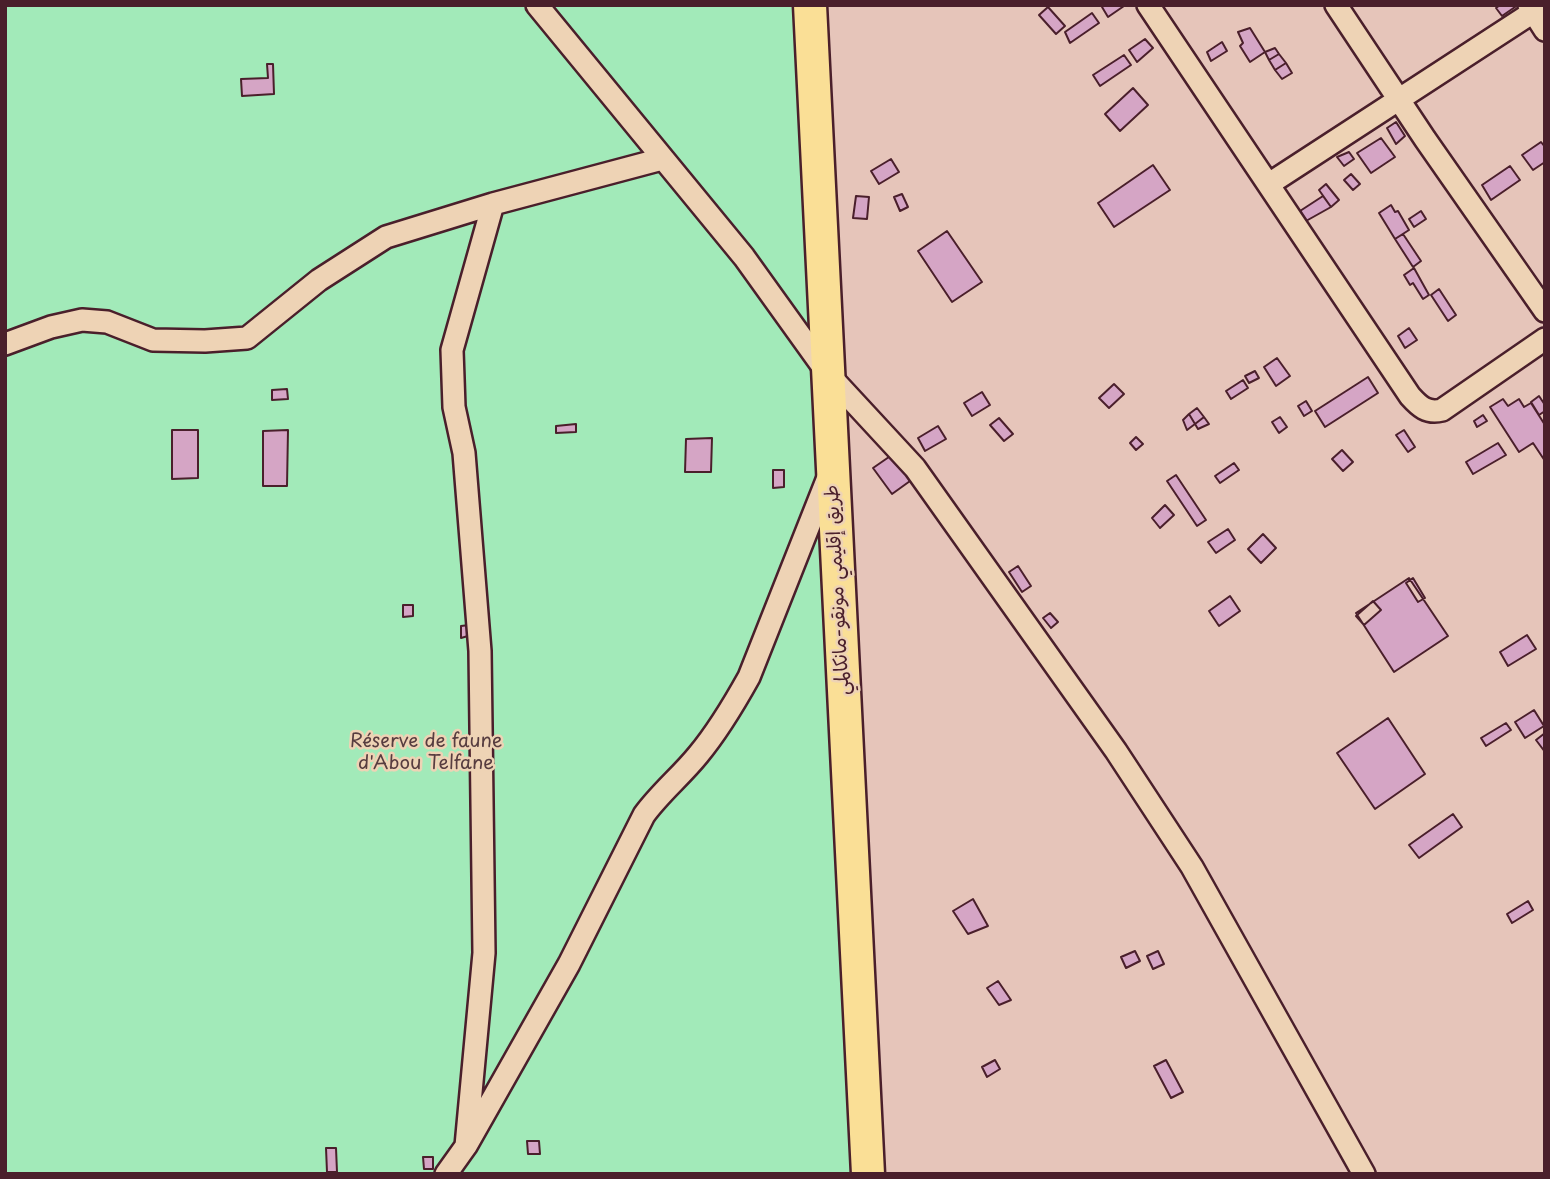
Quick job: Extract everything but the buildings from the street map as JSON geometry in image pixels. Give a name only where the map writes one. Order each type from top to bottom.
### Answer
[{"type":"highway","name":"طريق إقليمي مونقو-مانكالمي","points":[[810,5],[868,1174]]},
{"type":"street","points":[[537,5],[744,257],[828,374],[915,468],[1116,751],[1192,867],[1364,1174]]},
{"type":"street","points":[[1148,5],[1410,396],[1422,408],[1433,412],[1442,410],[1545,339]]},
{"type":"street","points":[[1336,5],[1545,311]]},
{"type":"street","points":[[1269,184],[1538,13]]},
{"type":"street","points":[[5,344],[51,327],[82,320],[107,322],[153,340],[205,341],[247,338],[319,280],[386,237],[493,204],[662,159]]},
{"type":"street","points":[[466,1146],[484,953],[480,651],[464,453],[454,407],[452,350],[493,204]]},
{"type":"street","points":[[446,1174],[466,1146],[569,964],[644,815],[658,795],[698,755],[749,677],[832,466]]},
{"type":"green space","name":"Réserve de faune d'Abou Telfane","points":[[5,5],[810,5],[868,1174],[5,1174]]}]
